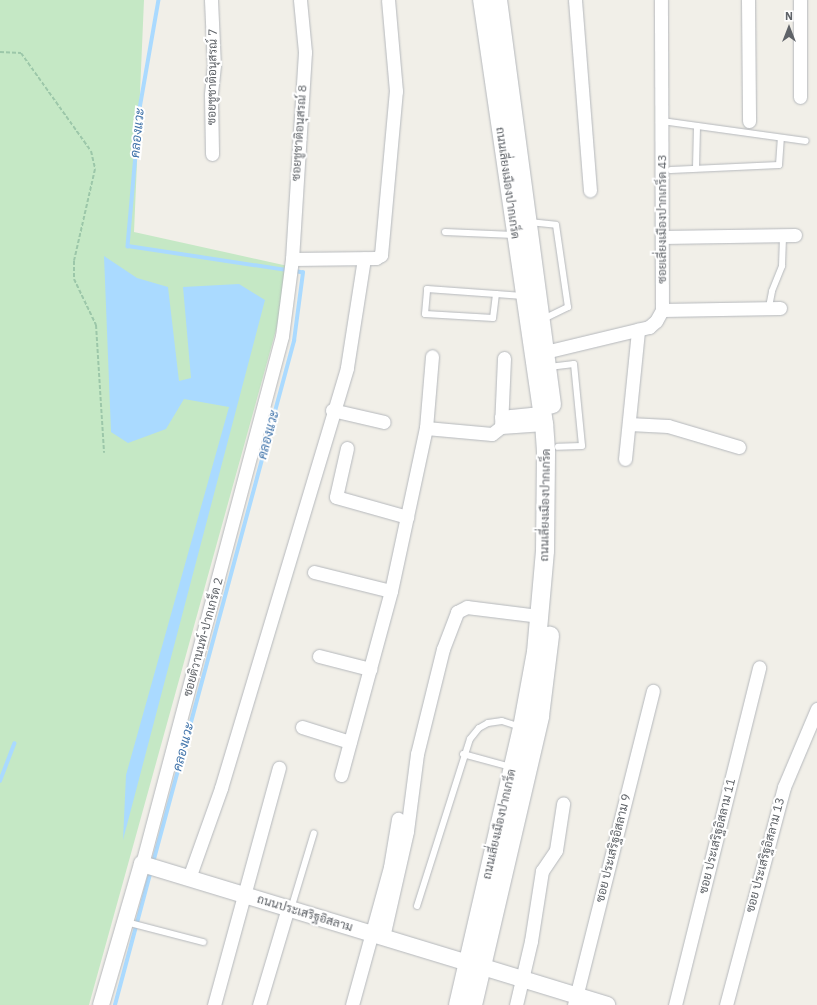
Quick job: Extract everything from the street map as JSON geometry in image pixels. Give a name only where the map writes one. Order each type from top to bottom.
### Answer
[{"type":"main road","name":"ถนนเลี่ยงเมืองปากเกร็ด","points":[[473,1005],[475,965],[536,652],[545,551],[546,451],[482,0]]},
{"type":"main road","name":"ถนนเลี่ยงเมืองปากเกร็ด","points":[[458,1005],[475,965],[540,716],[558,552],[558,447],[498,0]]},
{"type":"street","name":"ซอยชูชาติอนุสรณ์ 7","points":[[211,0],[214,65],[211,95],[212,154]]},
{"type":"street","name":"ซอยชูชาติอนุสรณ์ 8","points":[[291,267],[304,52],[300,0]]},
{"type":"street","points":[[291,267],[364,258],[376,258],[382,251],[396,91],[388,0]]},
{"type":"street","points":[[575,0],[590,190]]},
{"type":"street","name":"ซอยเลี่ยงเมืองปากเกร็ด 43","points":[[661,0],[662,310]]},
{"type":"street","points":[[748,0],[749,120]]},
{"type":"street","points":[[800,0],[800,97]]},
{"type":"street","points":[[662,237],[789,235]]},
{"type":"street","points":[[189,878],[223,781],[332,410],[347,367],[364,258]]},
{"type":"street","name":"ซอยติวานนท์-ปากเกร็ด 2","points":[[101,1005],[128,923],[149,866],[282,336],[291,267]]},
{"type":"street","points":[[546,359],[654,324],[662,310],[775,307]]},
{"type":"street","points":[[625,459],[638,330]]},
{"type":"street","points":[[341,775],[391,591],[426,428],[432,356]]},
{"type":"street","points":[[426,428],[492,434],[501,422],[504,358]]},
{"type":"street","points":[[332,410],[384,422]]},
{"type":"street","points":[[501,422],[542,419]]},
{"type":"street","points":[[629,424],[668,426],[739,447]]},
{"type":"street","points":[[347,448],[336,498],[407,517]]},
{"type":"street","points":[[314,572],[391,591]]},
{"type":"street","points":[[352,1005],[377,935],[406,831],[417,754],[443,649],[457,612],[467,607],[473,607],[540,616]]},
{"type":"street","points":[[319,656],[370,669]]},
{"type":"street","name":"ซอย ประเสริฐอิสลาม 11","points":[[675,1005],[759,667]]},
{"type":"street","name":"ซอย ประเสริฐอิสลาม 9","points":[[575,1000],[653,691]]},
{"type":"street","name":"ซอย ประเสริฐอิสลาม 13","points":[[726,1005],[784,786],[817,709]]},
{"type":"street","points":[[302,727],[350,742]]},
{"type":"street","points":[[214,1005],[279,768]]},
{"type":"street","points":[[516,1005],[523,979],[542,872],[556,850],[563,804]]},
{"type":"street","points":[[377,935],[398,819]]},
{"type":"street","name":"ถนนประเสริฐอิสลาม","points":[[149,866],[523,979],[575,1000],[608,1005]]},
{"type":"street","points":[[259,1005],[290,908]]},
{"type":"lane","points":[[662,121],[806,141]]},
{"type":"lane","points":[[696,168],[697,126]]},
{"type":"lane","points":[[672,170],[779,165],[781,138]]},
{"type":"lane","points":[[528,222],[556,225],[568,307],[541,320]]},
{"type":"lane","points":[[445,232],[516,235]]},
{"type":"lane","points":[[775,307],[772,291],[782,266],[789,235]]},
{"type":"lane","points":[[496,294],[493,318],[425,314],[427,289],[524,296]]},
{"type":"lane","points":[[546,359],[574,364],[582,446],[558,447]]},
{"type":"lane","points":[[417,906],[463,754],[470,739],[479,728],[488,723],[502,721],[522,728]]},
{"type":"lane","points":[[463,754],[513,767]]},
{"type":"lane","points":[[290,908],[314,833]]},
{"type":"lane","points":[[128,923],[203,942]]},
{"type":"path","points":[[0,52],[21,53],[91,151],[95,170],[74,261],[74,279],[96,325],[104,453]]},
{"type":"green space","points":[[0,0],[144,0],[134,232],[288,266],[281,312],[89,1005],[0,1005]]},
{"type":"water","points":[[104,256],[137,278],[168,287],[179,381],[191,378],[183,287],[239,284],[265,300],[123,840],[126,775],[229,407],[184,399],[166,429],[128,443],[111,432]]},
{"type":"waterway","name":"คลองแวะ","points":[[159,0],[140,109],[128,246],[287,270]]},
{"type":"waterway","name":"คลองแวะ","points":[[153,863],[294,341],[303,273],[293,271]]},
{"type":"waterway","points":[[0,781],[14,744]]},
{"type":"waterway","name":"คลองแวะ","points":[[115,1005],[151,871]]}]
